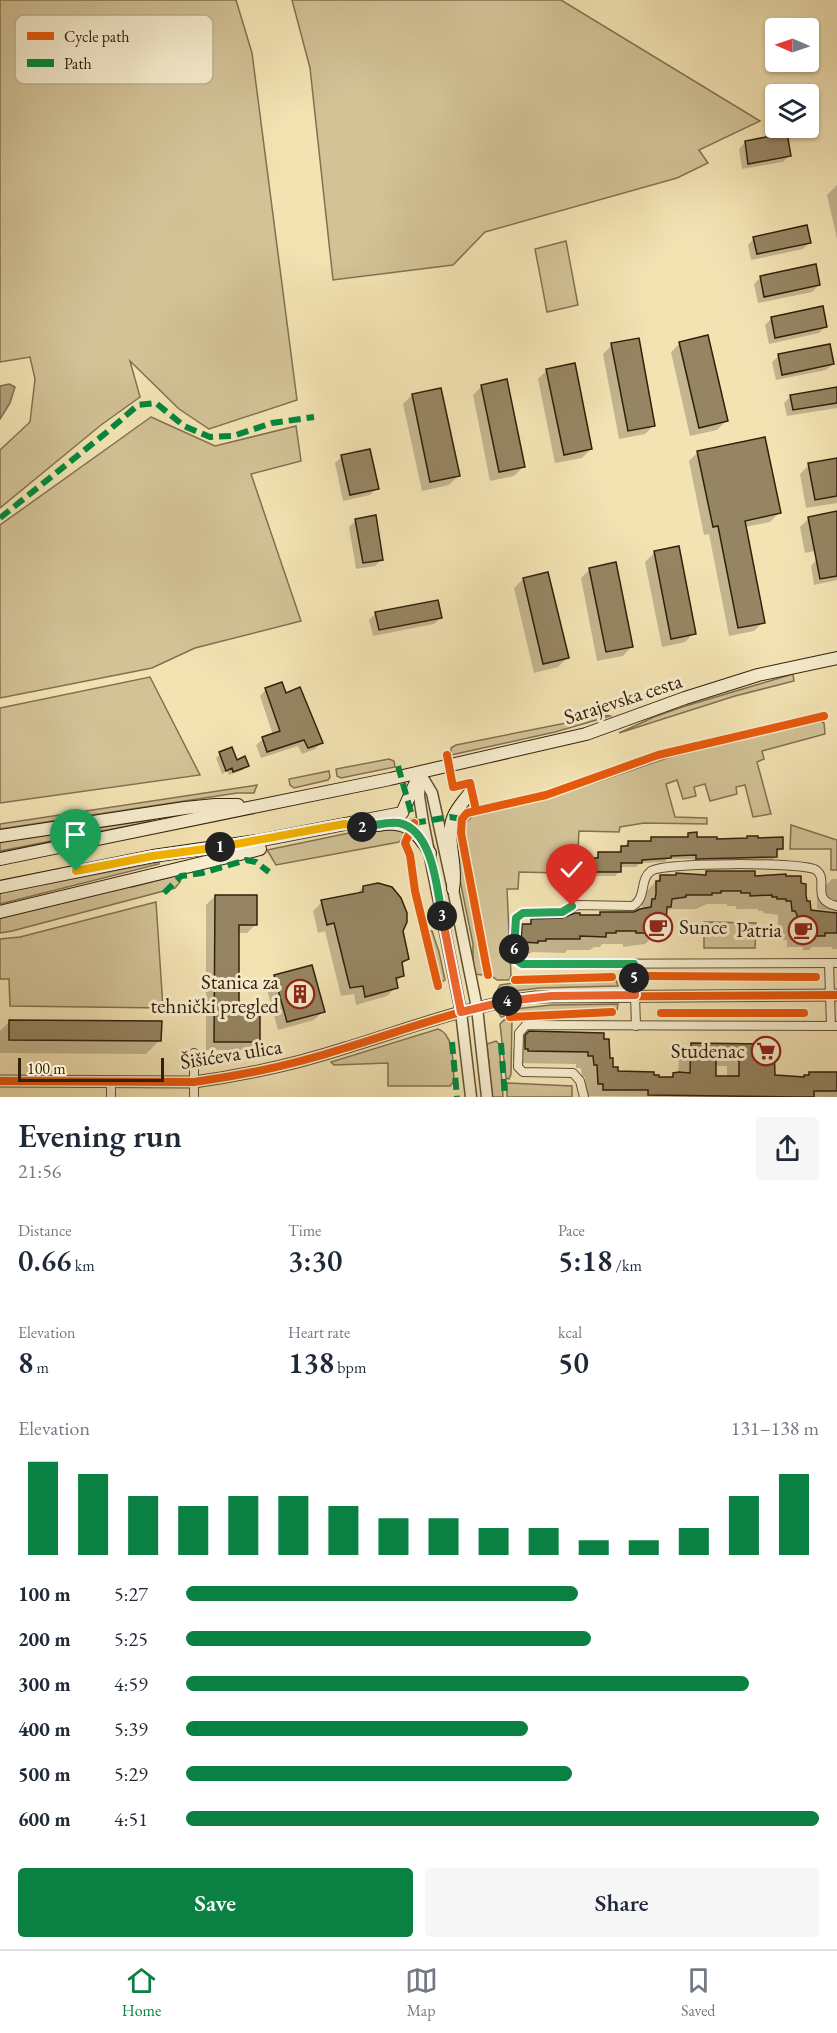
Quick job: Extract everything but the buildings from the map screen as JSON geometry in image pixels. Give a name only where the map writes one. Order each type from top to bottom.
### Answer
[{"type":"main road","name":"Sarajevska cesta","points":[[0,859],[420,773],[586,734],[685,698],[758,675],[837,658]]},
{"type":"main road","points":[[0,887],[153,856],[281,837],[402,813],[420,773]]},
{"type":"main road","points":[[453,889],[455,869],[450,836],[451,824],[469,794]]},
{"type":"main road","points":[[0,836],[192,807],[230,804],[248,808]]},
{"type":"main road","points":[[344,824],[358,827],[387,823],[403,824],[415,832],[430,853]]},
{"type":"main road","points":[[0,912],[268,847],[281,837]]},
{"type":"street","points":[[420,773],[420,796],[461,1012],[471,1097]]},
{"type":"street","points":[[420,773],[432,793],[453,889],[477,1008],[487,1097]]},
{"type":"street","points":[[584,1097],[580,1081],[573,1073],[523,1072],[518,1067],[521,1028],[526,1025],[834,1026],[833,963],[519,962],[514,955],[516,918],[523,913],[562,912],[578,905],[633,906],[642,898],[646,876],[652,870],[696,864],[810,868],[818,872],[820,876],[823,898],[828,903],[837,906]]},
{"type":"street","points":[[634,964],[636,1026]]},
{"type":"street","name":"Šišićeva ulica","points":[[0,1081],[194,1082],[225,1078],[309,1059],[461,1012],[535,997],[833,995]]},
{"type":"street","points":[[194,1053],[194,1097]]},
{"type":"street","points":[[111,1081],[111,1097]]},
{"type":"shaded area","points":[[0,0],[236,0],[252,53],[297,400],[209,429],[179,409],[130,361],[140,397],[101,425],[0,508],[0,450],[30,422],[35,379],[30,357],[0,362]]},
{"type":"shaded area","points":[[292,0],[561,0],[760,121],[699,150],[708,163],[677,178],[485,232],[453,265],[333,280],[310,68]]},
{"type":"shaded area","points":[[566,241],[578,305],[547,312],[535,249]]},
{"type":"shaded area","points":[[9,384],[15,387],[10,403],[0,419],[0,386]]},
{"type":"shaded area","points":[[151,417],[215,446],[296,426],[301,461],[251,474],[301,621],[195,648],[152,668],[0,698],[0,525]]},
{"type":"shaded area","points":[[793,674],[794,681],[735,696],[619,733],[682,707]]},
{"type":"shaded area","points":[[150,677],[200,775],[0,803],[0,708]]},
{"type":"shaded area","points":[[610,716],[555,732],[451,755],[451,748],[456,745]]},
{"type":"shaded area","points":[[819,720],[824,723],[825,734],[762,751],[764,759],[757,762],[771,814],[753,817],[745,785],[736,787],[737,794],[710,801],[705,784],[694,787],[696,796],[683,799],[677,780],[666,784],[675,817],[707,818],[707,824],[644,823],[620,827],[619,832],[579,831],[576,884],[560,884],[560,873],[519,872],[518,889],[507,889],[511,975],[509,980],[497,980],[493,977],[463,838],[466,823],[473,816],[477,813],[559,795],[670,757]]},
{"type":"shaded area","points":[[389,759],[394,761],[395,767],[341,778],[337,776],[336,769]]},
{"type":"shaded area","points":[[329,771],[328,780],[294,788],[290,785],[289,779]]},
{"type":"shaded area","points":[[257,785],[254,793],[237,793],[0,829],[0,824]]},
{"type":"shaded area","points":[[151,820],[149,822],[0,851],[0,842]]},
{"type":"shaded area","points":[[791,825],[837,840],[837,870],[831,870],[831,849],[790,849]]},
{"type":"shaded area","points":[[383,826],[406,830],[399,842],[276,865],[267,850]]},
{"type":"shaded area","points":[[455,834],[459,836],[486,972],[482,975],[475,974],[473,944],[453,846]]},
{"type":"shaded area","points":[[159,862],[159,864],[0,904],[0,893]]},
{"type":"shaded area","points":[[178,875],[181,877],[180,882],[175,888],[0,933],[0,918],[117,887],[132,887]]},
{"type":"shaded area","points":[[156,902],[163,1008],[10,1006],[9,979],[0,979],[0,939],[20,937]]},
{"type":"shaded area","points":[[704,922],[756,923],[755,948],[704,948]]},
{"type":"shaded area","points":[[429,931],[432,931],[439,952],[445,980],[442,982],[440,981]]},
{"type":"shaded area","points":[[616,980],[618,986],[540,988],[496,993],[500,985],[513,983]]},
{"type":"shaded area","points":[[618,1004],[617,1010],[614,1011],[533,1012],[501,1017],[498,1011],[551,1005]]},
{"type":"shaded area","points":[[512,1019],[509,1079],[506,1078],[500,1024],[504,1020]]},
{"type":"shaded area","points":[[438,1029],[448,1037],[452,1052],[454,1081],[450,1086],[388,1086],[388,1063],[334,1065],[331,1062]]},
{"type":"shaded area","points":[[496,1041],[499,1044],[503,1097],[492,1097],[487,1044]]},
{"type":"shaded area","points":[[507,1083],[572,1086],[572,1097],[507,1097]]},
{"type":"marked path","points":[[0,518],[138,405],[156,403],[184,426],[210,437],[233,436],[272,423],[314,417]]},
{"type":"marked path","points":[[398,766],[414,823]]},
{"type":"marked path","points":[[414,823],[450,817],[462,819]]},
{"type":"marked path","points":[[164,893],[181,876],[202,873],[246,860],[256,862],[269,872]]},
{"type":"marked path","points":[[452,1042],[457,1097]]},
{"type":"marked path","points":[[501,1043],[505,1097]]},
{"type":"cycle path","points":[[488,975],[461,833],[462,819],[467,813],[546,795],[658,755],[824,716]]},
{"type":"cycle path","points":[[447,755],[453,787],[470,783],[476,810]]},
{"type":"cycle path","points":[[414,823],[405,843],[410,855],[415,891],[438,986]]},
{"type":"cycle path","points":[[649,976],[816,977]]},
{"type":"cycle path","points":[[515,980],[612,977]]},
{"type":"cycle path","points":[[0,1081],[194,1082],[289,1064],[462,1012],[535,997],[837,995]]},
{"type":"cycle path","points":[[510,1017],[612,1012]]},
{"type":"cycle path","points":[[661,1013],[804,1013]]},
{"type":"place","name":"Sunce","points":[[658,927]]},
{"type":"place","name":"Patria","points":[[803,930]]},
{"type":"place","name":"Stanica za tehnički pregled","points":[[300,994]]},
{"type":"place","name":"Studenac","points":[[766,1051]]},
{"type":"route","points":[[76,871],[153,856],[256,842],[344,824],[358,827],[387,823],[403,824],[415,832],[430,853],[461,1012],[494,1003],[535,997],[635,995],[634,964],[522,964],[515,959],[515,923],[519,915],[562,912],[572,906]]}]
